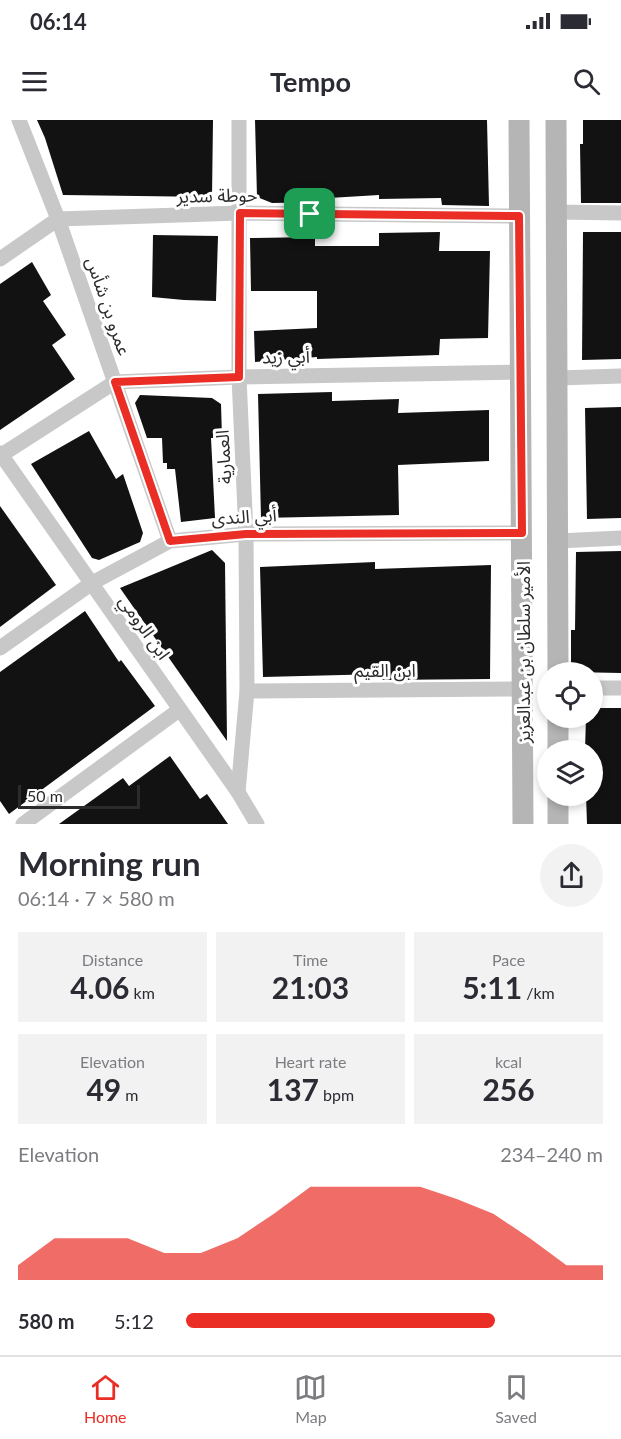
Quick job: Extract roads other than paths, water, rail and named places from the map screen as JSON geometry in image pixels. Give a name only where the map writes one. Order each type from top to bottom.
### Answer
[{"type":"street","name":"عمرو بن شأس","points":[[19,120],[58,219],[170,541]]},
{"type":"street","name":"العمارية","points":[[238,792],[247,691],[246,534],[239,377],[239,120]]},
{"type":"street","name":"الأمير سلطان بن عبدالعزيز","points":[[519,120],[523,824]]},
{"type":"street","name":"الأمير سلطان بن عبدالعزيز","points":[[556,120],[558,662]]},
{"type":"street","points":[[558,212],[621,213]]},
{"type":"street","name":"حوطة سدير","points":[[58,219],[240,213],[519,216]]},
{"type":"street","points":[[0,259],[58,219]]},
{"type":"street","name":"أبي زيد","points":[[115,382],[239,377],[521,372]]},
{"type":"street","points":[[558,378],[621,376]]},
{"type":"street","points":[[0,454],[115,382]]},
{"type":"street","name":"ابن الرومي","points":[[0,454],[238,792],[257,824]]},
{"type":"street","name":"أبي الندى","points":[[0,648],[92,583],[170,541],[246,534],[522,533]]},
{"type":"street","points":[[558,541],[621,538]]},
{"type":"street","points":[[603,688],[621,688]]},
{"type":"street","name":"ابن القيم","points":[[247,691],[523,689]]},
{"type":"street","points":[[23,824],[179,710]]},
{"type":"street","points":[[558,806],[558,824]]}]
